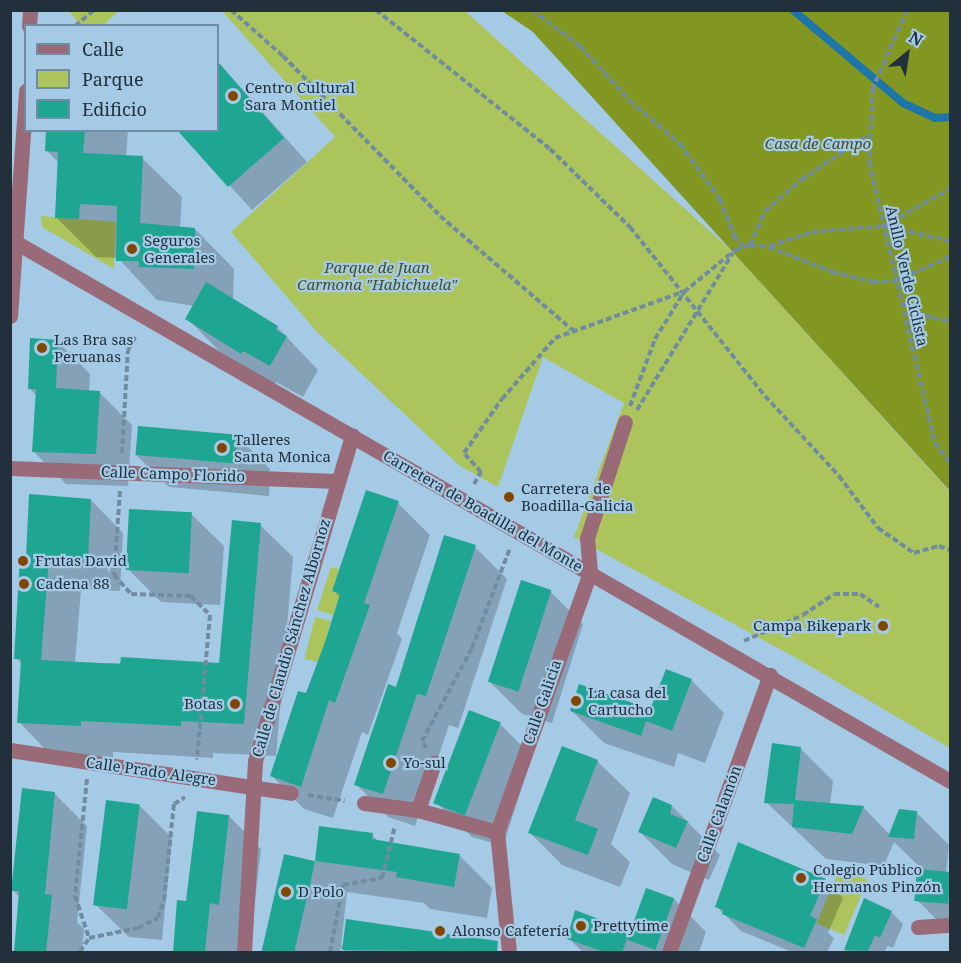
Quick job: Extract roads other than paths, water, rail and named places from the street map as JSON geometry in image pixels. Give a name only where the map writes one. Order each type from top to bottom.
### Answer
[{"type":"street","points":[[10,316],[13,241],[24,114]]},
{"type":"street","name":"Carretera de Boadilla del Monte","points":[[13,241],[951,781]]},
{"type":"street","points":[[590,572],[587,538],[625,422]]},
{"type":"street","name":"Calle de Claudio Sánchez Albornoz","points":[[244,952],[256,787],[255,761],[336,481],[352,435]]},
{"type":"street","name":"Calle Campo Florido","points":[[10,468],[336,481]]},
{"type":"street","name":"Calle Galicia","points":[[509,952],[497,832],[590,572]]},
{"type":"street","name":"Calle Calamón","points":[[669,952],[770,675]]},
{"type":"street","name":"Calle Prado Alegre","points":[[10,750],[291,793]]},
{"type":"street","points":[[418,810],[434,763]]},
{"type":"street","points":[[364,803],[418,810],[497,832]]},
{"type":"street","points":[[918,927],[951,925]]},
{"type":"waterway","points":[[793,10],[903,103],[935,118],[950,117]]},
{"type":"place","name":"Centro Cultural Sara Montiel","points":[[233,96]]},
{"type":"place","name":"Seguros Generales","points":[[132,249]]},
{"type":"place","name":"Las Bra sas Peruanas","points":[[42,348]]},
{"type":"place","name":"Talleres Santa Monica","points":[[222,448]]},
{"type":"place","name":"Carretera de Boadilla-Galicia","points":[[509,497]]},
{"type":"place","name":"Frutas David","points":[[23,561]]},
{"type":"place","name":"Cadena 88","points":[[24,584]]},
{"type":"place","name":"Campa Bikepark","points":[[883,626]]},
{"type":"place","name":"La casa del Cartucho","points":[[576,701]]},
{"type":"place","name":"Botas","points":[[235,704]]},
{"type":"place","name":"Yo-sul","points":[[391,763]]},
{"type":"place","name":"Colegio Público Hermanos Pinzón","points":[[801,878]]},
{"type":"place","name":"D Polo","points":[[286,892]]},
{"type":"place","name":"Prettytime","points":[[581,926]]},
{"type":"place","name":"Alonso Cafetería","points":[[440,931]]},
{"type":"park label","name":"Casa de Campo","points":[[818,144]]},
{"type":"park label","name":"Parque de Juan Carmona \"Habichuela\"","points":[[377,276]]}]
